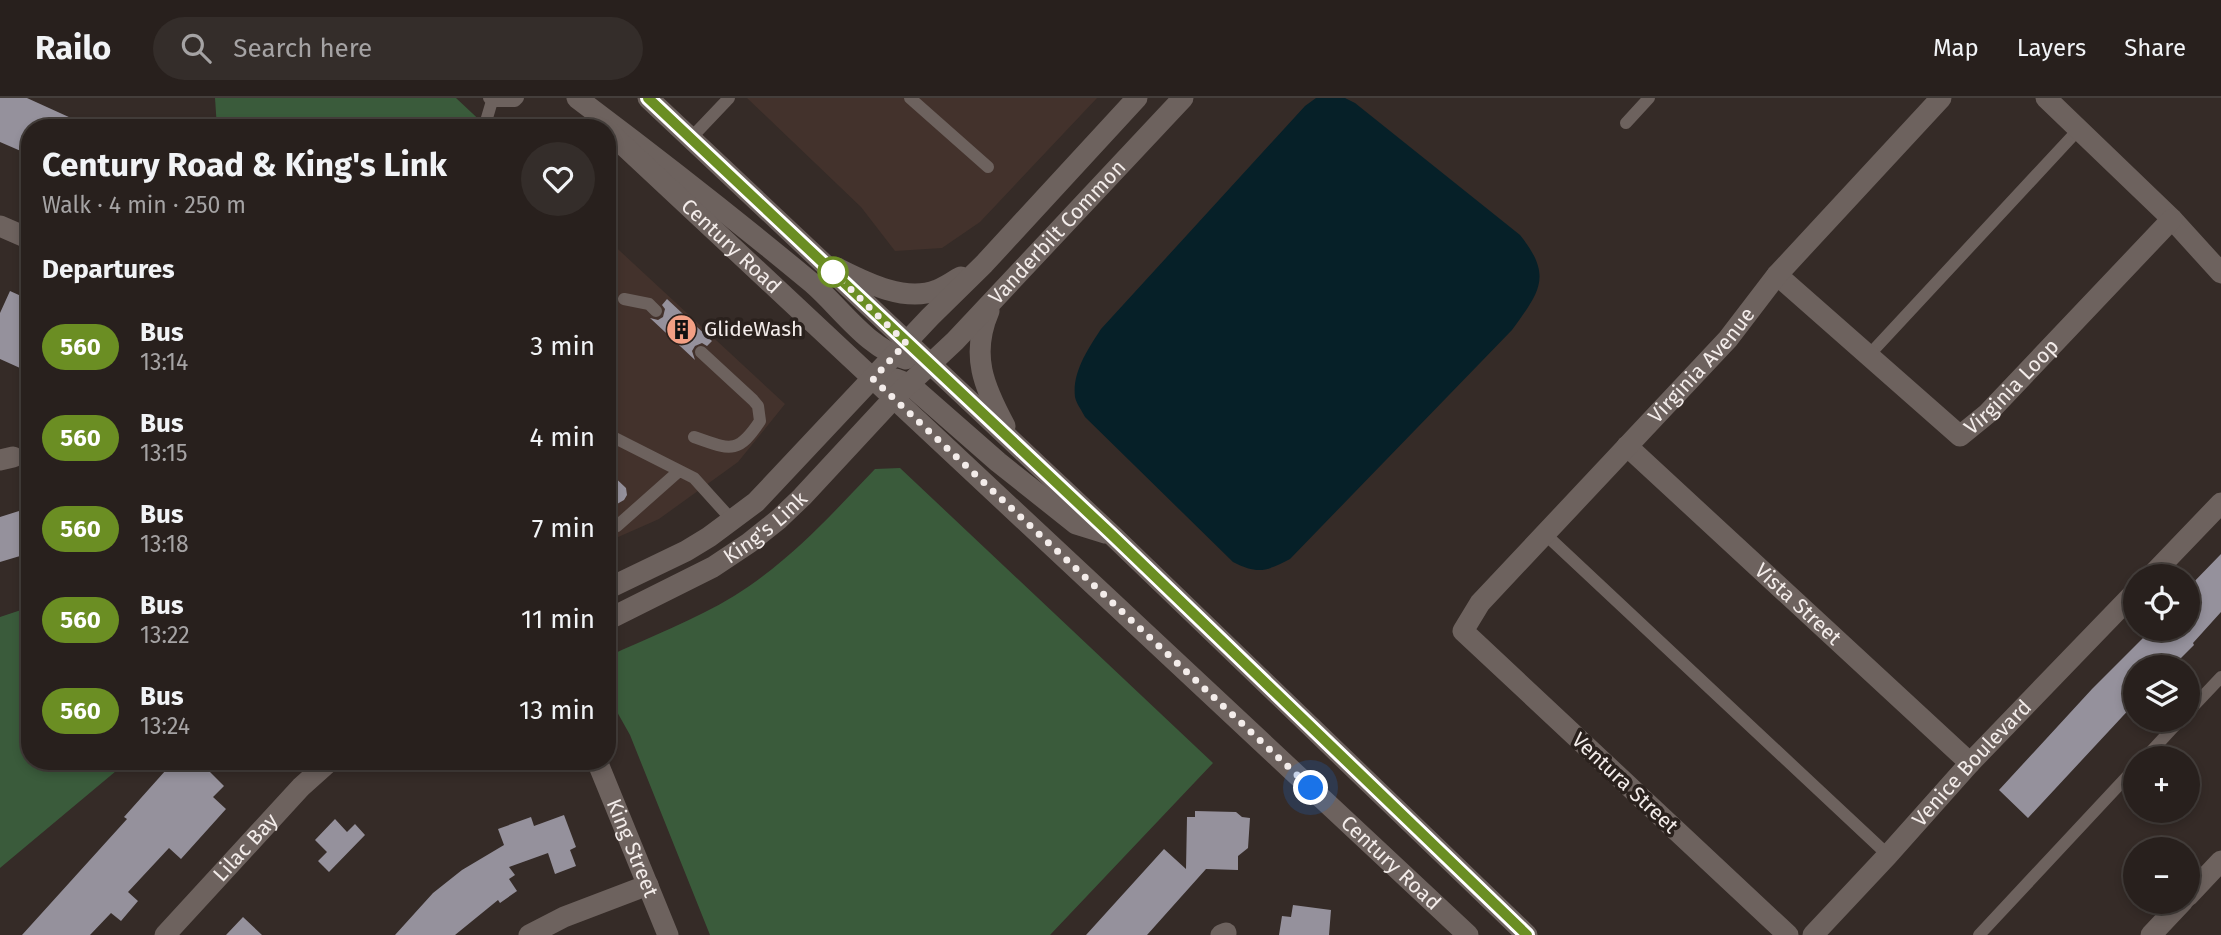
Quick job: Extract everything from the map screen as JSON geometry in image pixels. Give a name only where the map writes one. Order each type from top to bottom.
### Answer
[{"type":"street","name":"Century Road","points":[[575,98],[596,119]]},
{"type":"street","points":[[575,98],[603,119]]},
{"type":"street","points":[[648,98],[819,259],[900,349]]},
{"type":"street","name":"Vanderbilt Common","points":[[873,379],[984,264],[1137,98]]},
{"type":"street","name":"Vanderbilt Common","points":[[901,391],[931,365],[993,301],[1183,98]]},
{"type":"street","name":"Virginia Avenue","points":[[1463,631],[1480,603],[1728,339],[1777,275],[1941,98]]},
{"type":"street","points":[[2046,98],[2172,219],[2221,273]]},
{"type":"street","points":[[616,128],[694,186],[815,286],[877,345],[900,349],[931,365]]},
{"type":"street","name":"Century Road","points":[[616,138],[873,379]]},
{"type":"street","name":"Virginia Loop","points":[[1777,275],[1960,436],[1996,404],[2172,219]]},
{"type":"street","points":[[0,226],[21,235]]},
{"type":"street","points":[[819,259],[883,290],[926,293],[937,290],[984,264]]},
{"type":"street","points":[[993,301],[981,328],[982,374],[987,392],[1014,443]]},
{"type":"street","name":"Century Road","points":[[931,365],[1112,535],[1527,935]]},
{"type":"street","points":[[873,379],[892,378],[901,391],[998,462],[1076,524],[1112,535]]},
{"type":"street","name":"King's Link","points":[[616,585],[686,551],[756,502],[873,379]]},
{"type":"street","name":"Century Road","points":[[901,391],[1468,935]]},
{"type":"street","name":"King's Link","points":[[616,616],[676,588],[749,543],[802,497],[901,391]]},
{"type":"street","name":"Vista Street","points":[[1627,446],[1970,763]]},
{"type":"street","points":[[2163,564],[2221,503]]},
{"type":"street","name":"Venice Boulevard","points":[[1813,935],[1970,763],[2123,604]]},
{"type":"street","name":"Ventura Street","points":[[1463,631],[1788,935]]},
{"type":"street","name":"Lilac Bay","points":[[165,935],[301,787],[320,770]]},
{"type":"street","name":"King Street","points":[[601,770],[668,935]]},
{"type":"street","points":[[2200,883],[2221,861]]},
{"type":"street","points":[[529,935],[564,917],[648,885]]},
{"type":"street","points":[[2151,935],[2171,914]]},
{"type":"lane","points":[[486,119],[491,99],[515,101],[519,98]]},
{"type":"lane","points":[[691,138],[729,98]]},
{"type":"lane","points":[[910,98],[988,167]]},
{"type":"lane","points":[[1626,123],[1648,98]]},
{"type":"lane","points":[[1869,355],[2079,129]]},
{"type":"lane","points":[[624,299],[649,304],[656,311]]},
{"type":"lane","points":[[694,437],[726,448],[734,448],[760,421],[758,406],[753,400],[701,352]]},
{"type":"lane","points":[[616,439],[694,478],[732,520]]},
{"type":"lane","points":[[617,526],[679,471]]},
{"type":"lane","points":[[1545,534],[1888,855]]},
{"type":"lane","points":[[2200,699],[2221,677]]},
{"type":"lane","points":[[2156,746],[2169,732]]},
{"type":"lane","points":[[1979,935],[2123,781]]},
{"type":"shaded area","points":[[747,98],[1097,98],[980,222],[942,248],[895,251],[861,207]]},
{"type":"shaded area","points":[[616,247],[785,404],[738,462],[659,519],[616,538]]},
{"type":"green space","points":[[215,98],[456,98],[478,119],[216,119]]},
{"type":"green space","points":[[900,468],[1213,763],[1050,935],[710,935],[630,735],[616,710],[616,653],[688,621],[754,583],[791,553],[875,469]]},
{"type":"green space","points":[[21,610],[21,770],[117,770],[0,868],[0,617]]},
{"type":"water","points":[[1316,98],[1345,98],[1355,103],[1520,235],[1537,262],[1539,283],[1536,294],[1512,330],[1290,559],[1268,569],[1256,570],[1233,562],[1085,417],[1076,399],[1076,379],[1082,361],[1101,329],[1305,106]]},
{"type":"building","points":[[0,98],[27,98],[73,119],[21,119],[21,151],[0,142]]},
{"type":"building","points":[[10,291],[21,296],[20,368],[0,359],[0,313]]},
{"type":"building","name":"GlideWash","points":[[667,299],[712,341],[707,346],[702,343],[695,346],[692,351],[695,360],[650,318],[658,320],[663,317],[665,309],[662,305]]},
{"type":"building","points":[[616,479],[626,488],[627,495],[617,504]]},
{"type":"building","points":[[19,511],[21,516],[21,556],[0,562],[0,517]]},
{"type":"building","points":[[2221,554],[2221,612],[2200,635],[2200,576]]},
{"type":"building","points":[[2140,641],[2195,641],[2184,655],[2126,655]]},
{"type":"building","points":[[2123,658],[2123,716],[2028,818],[1999,790]]},
{"type":"building","points":[[166,770],[208,770],[224,786],[213,797],[226,809],[181,859],[169,848],[128,892],[138,901],[121,921],[111,913],[90,935],[22,935],[127,819],[124,817]]},
{"type":"building","points":[[1195,811],[1236,812],[1242,817],[1250,818],[1248,848],[1238,856],[1238,870],[1206,869],[1147,935],[1086,935],[1164,849],[1186,869],[1187,817],[1195,817]]},
{"type":"building","points":[[564,815],[576,847],[570,850],[576,866],[555,874],[548,853],[509,867],[515,875],[509,879],[517,891],[500,903],[498,900],[455,935],[395,935],[433,893],[462,870],[504,845],[498,829],[531,817],[534,826]]},
{"type":"building","points":[[335,819],[347,832],[355,824],[365,835],[329,872],[318,861],[327,852],[315,840]]},
{"type":"building","points":[[1293,905],[1331,910],[1329,935],[1279,935],[1282,916],[1291,917]]},
{"type":"building","points":[[243,917],[262,935],[226,935]]},
{"type":"bus line","name":"560","points":[[648,98],[1112,535],[1527,935]]},
{"type":"place","name":"GlideWash","points":[[681,329]]},
{"type":"route","points":[[833,272],[906,343],[873,379],[1311,788]]}]
